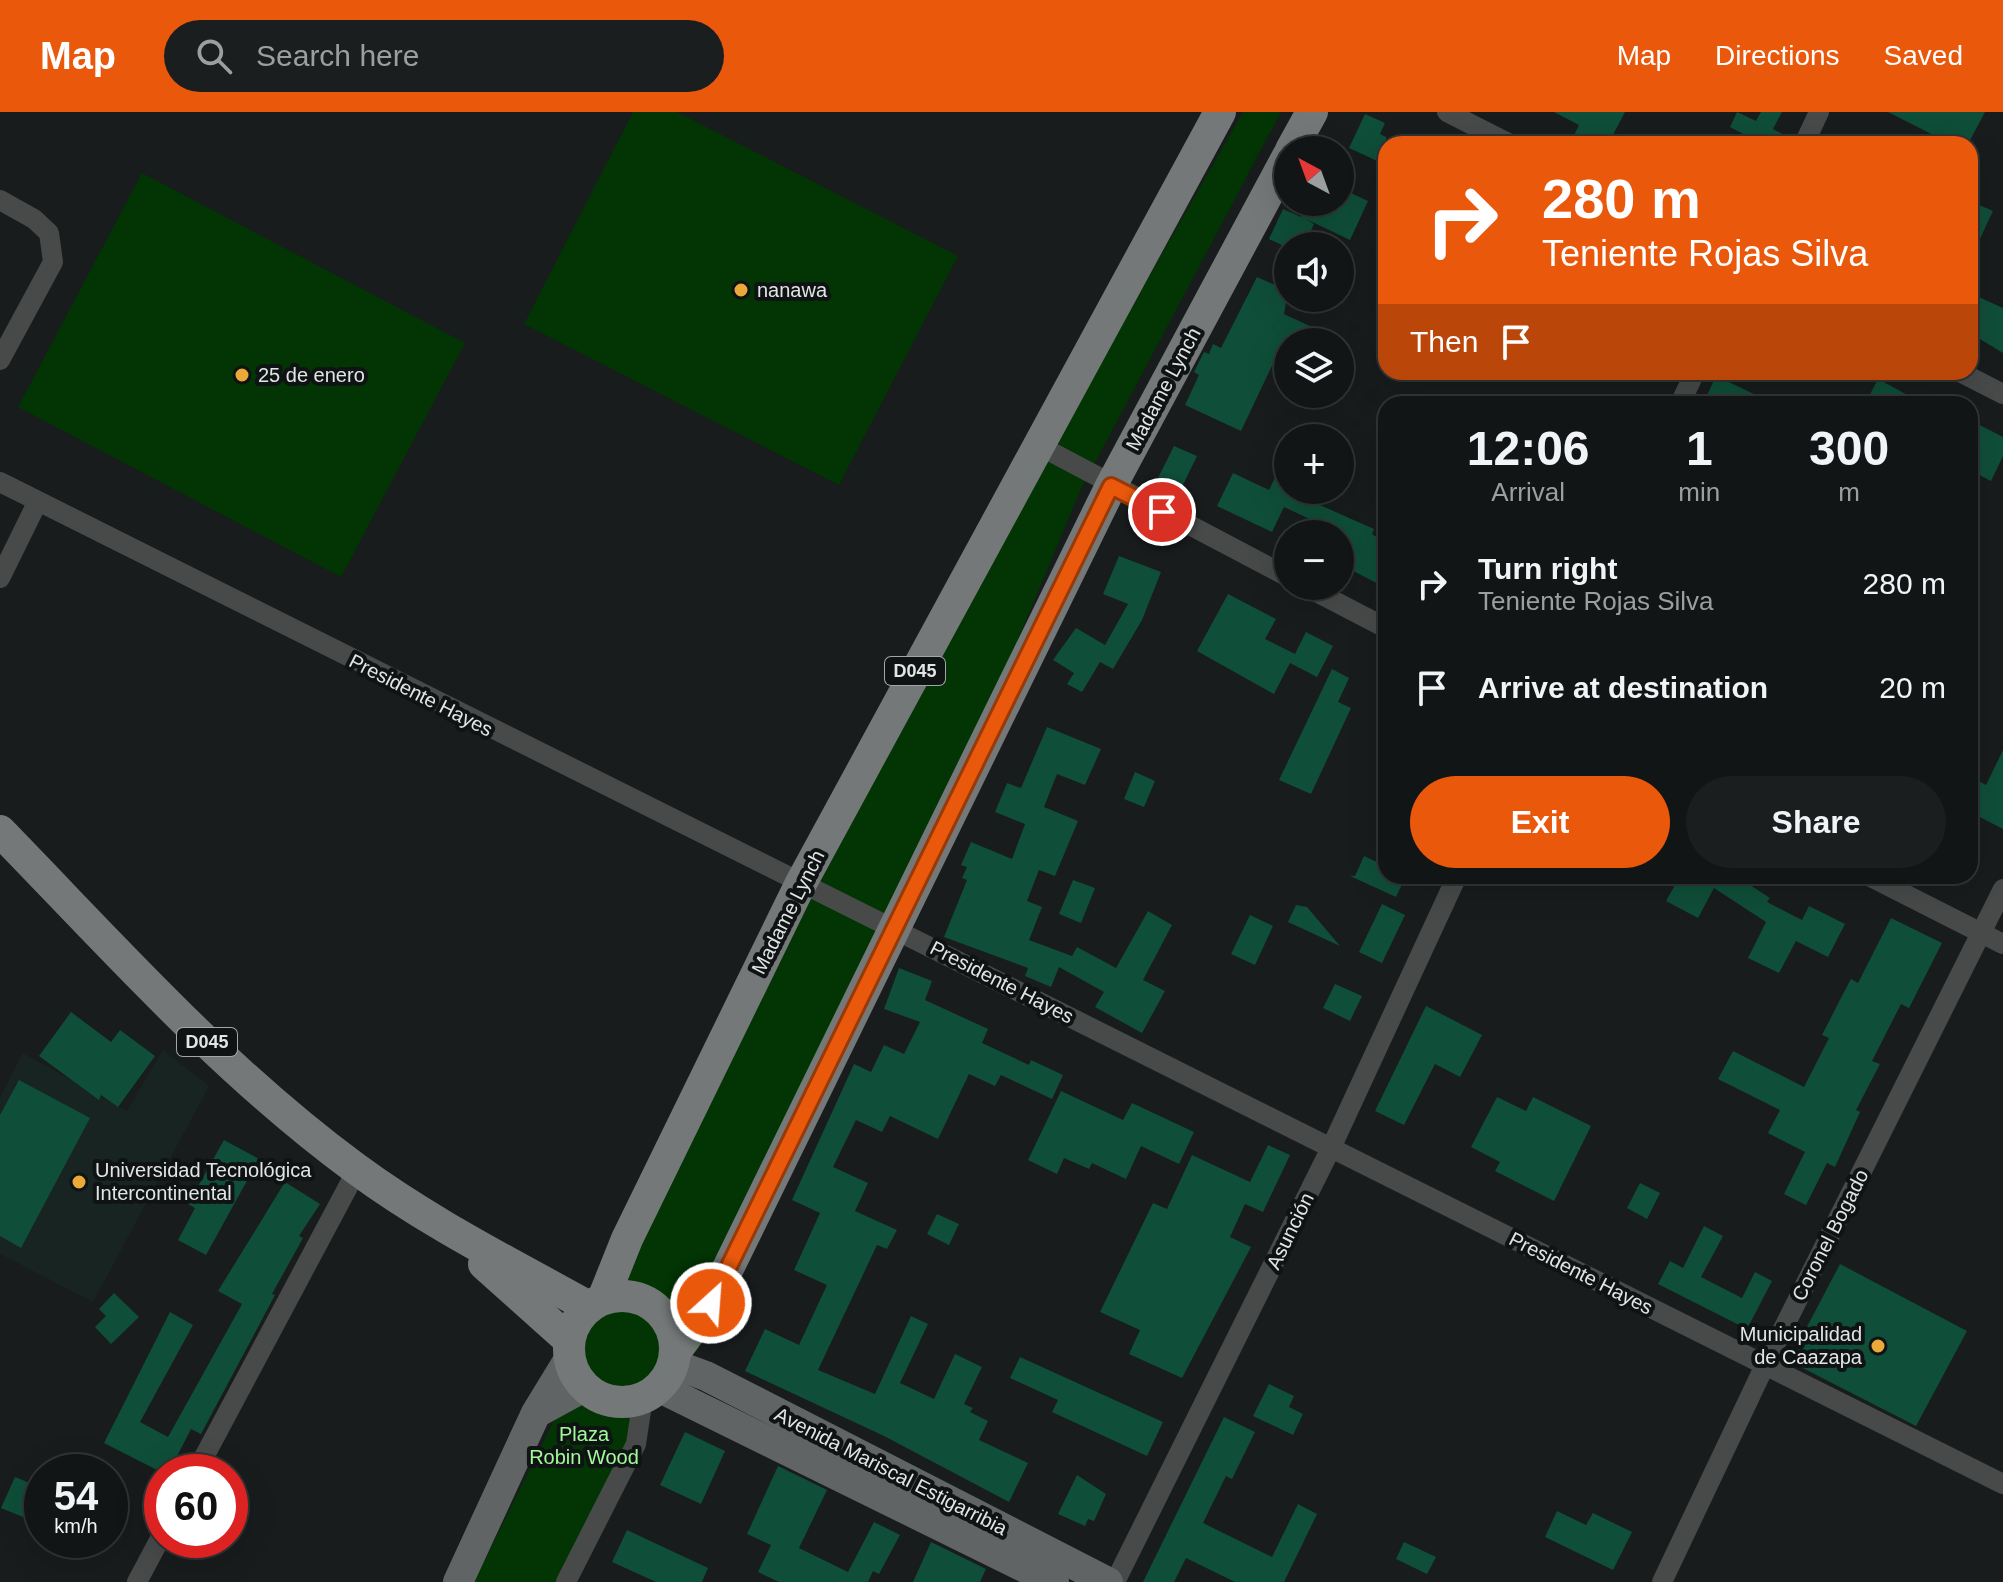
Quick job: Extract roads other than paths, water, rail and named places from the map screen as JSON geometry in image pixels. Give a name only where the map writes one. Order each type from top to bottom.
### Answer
[{"type":"main road","name":"Madame Lynch","points":[[596,1303],[800,885],[1220,112]]},
{"type":"main road","points":[[1299,136],[1312,112]]},
{"type":"main road","name":"Madame Lynch","points":[[655,1381],[711,1303],[1111,486],[1274,182]]},
{"type":"main road","name":"D045","points":[[0,831],[236,1071],[357,1170],[439,1224],[596,1303]]},
{"type":"main road","name":"D045","points":[[439,1224],[569,1350],[584,1387]]},
{"type":"main road","name":"D045","points":[[569,1350],[579,1317],[596,1303],[626,1296],[653,1306],[670,1328],[655,1381]]},
{"type":"main road","points":[[458,1582],[536,1413],[569,1350]]},
{"type":"main road","points":[[536,1413],[584,1387],[604,1400],[655,1381]]},
{"type":"main road","name":"Avenida Mariscal Estigarribia","points":[[655,1381],[1054,1582]]},
{"type":"main road","name":"Avenida Mariscal Estigarribia","points":[[655,1381],[720,1383],[1108,1582]]},
{"type":"street","points":[[1447,112],[1494,136]]},
{"type":"street","points":[[1808,136],[1819,112]]},
{"type":"street","points":[[0,200],[34,219],[49,233],[53,262],[0,360]]},
{"type":"street","points":[[1976,380],[2003,394]]},
{"type":"street","points":[[1038,445],[1274,570]]},
{"type":"street","name":"Presidente Hayes","points":[[0,482],[800,885],[895,928],[2003,1484]]},
{"type":"street","points":[[0,578],[37,503]]},
{"type":"street","points":[[1332,600],[1378,624]]},
{"type":"street","name":"Asunción","points":[[1115,1582],[1331,1148],[1453,884]]},
{"type":"street","points":[[1885,884],[2003,944]]},
{"type":"street","name":"Coronel Bogado","points":[[1662,1582],[1765,1365],[2003,889]]},
{"type":"street","points":[[206,1454],[357,1170]]},
{"type":"street","points":[[566,1582],[636,1444],[655,1381]]},
{"type":"street","points":[[137,1582],[150,1558]]},
{"type":"place","name":"nanawa","points":[[741,290]]},
{"type":"place","name":"25 de enero","points":[[242,375]]},
{"type":"place","name":"Universidad Tecnológica Intercontinental","points":[[79,1182]]},
{"type":"place","name":"Municipalidad de Caazapa","points":[[1878,1346]]},
{"type":"park label","name":"Plaza Robin Wood","points":[[584,1446]]}]
